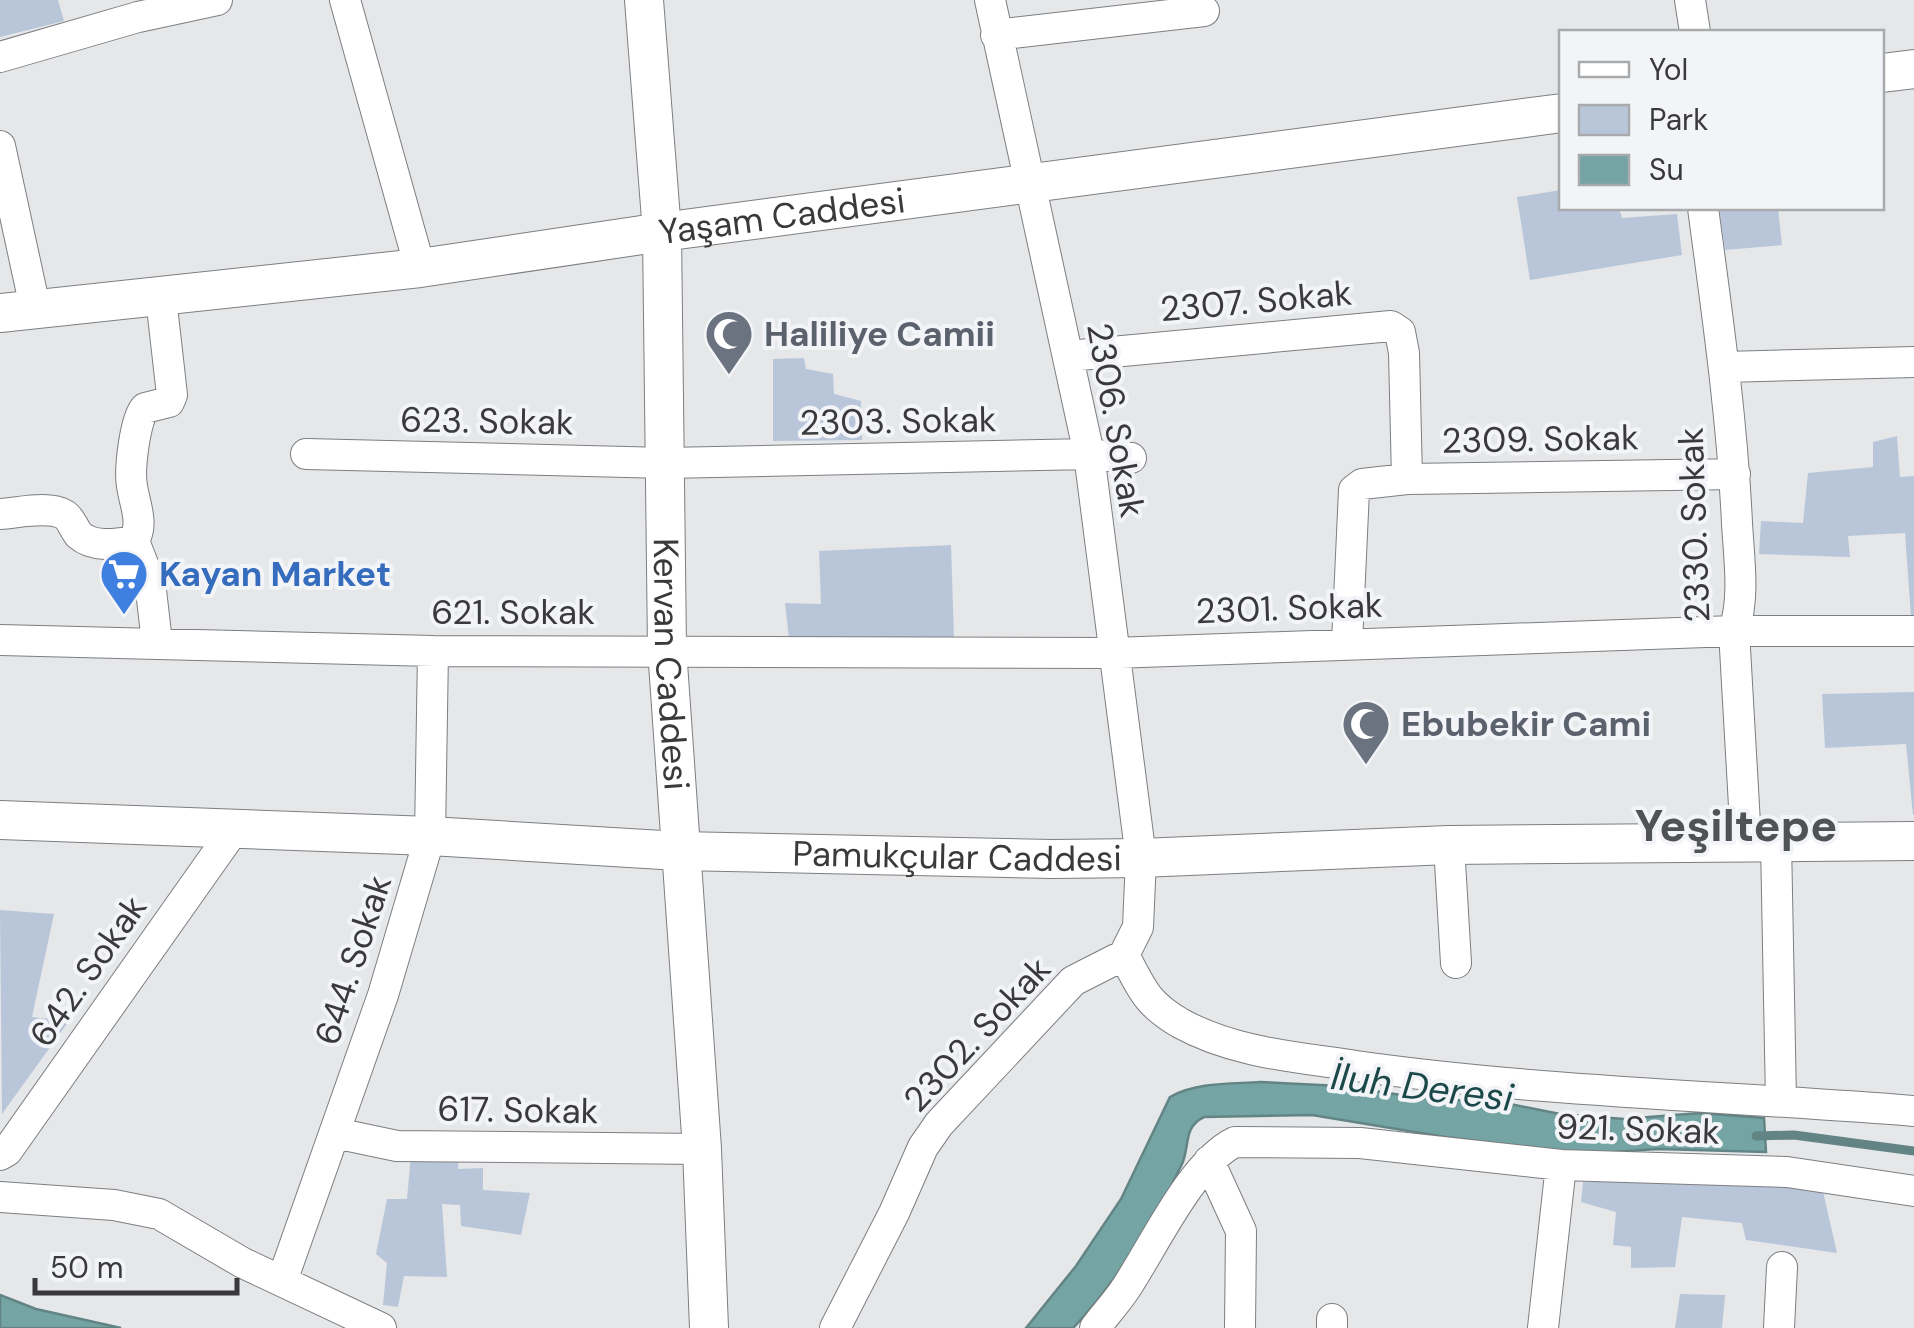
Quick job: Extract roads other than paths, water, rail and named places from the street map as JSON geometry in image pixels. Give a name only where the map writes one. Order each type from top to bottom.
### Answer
[{"type":"street","points":[[0,57],[135,8],[216,0]]},
{"type":"street","points":[[345,0],[420,268]]},
{"type":"street","name":"Kervan Caddesi","points":[[644,0],[662,232],[667,649],[702,1149],[709,1328]]},
{"type":"street","name":"2306. Sokak","points":[[990,0],[1089,454],[1141,858]]},
{"type":"street","points":[[1690,0],[1694,30]]},
{"type":"street","points":[[996,36],[1204,11]]},
{"type":"street","points":[[1884,73],[1914,69]]},
{"type":"street","name":"Yaşam Caddesi","points":[[18,312],[420,268],[662,232],[1559,113]]},
{"type":"street","points":[[0,146],[18,312]]},
{"type":"street","name":"2330. Sokak","points":[[1703,210],[1734,474],[1742,607],[1734,631],[1761,841],[1780,1102]]},
{"type":"street","points":[[157,642],[150,582],[134,541],[140,522],[131,482],[138,419],[145,408],[169,402],[172,395],[161,298]]},
{"type":"street","name":"2307. Sokak","points":[[1069,356],[1391,326],[1400,332],[1404,353],[1407,479]]},
{"type":"street","points":[[1724,367],[1914,362]]},
{"type":"street","name":"623. Sokak","points":[[306,454],[666,463]]},
{"type":"street","name":"2303. Sokak","points":[[666,463],[1089,454],[1131,458]]},
{"type":"street","name":"2309. Sokak","points":[[1347,642],[1354,490],[1362,484],[1407,479],[1734,474]]},
{"type":"street","points":[[0,514],[53,512],[67,516],[80,536],[92,542],[110,545],[134,541]]},
{"type":"street","name":"2301. Sokak","points":[[667,649],[1113,653],[1734,631],[1914,631]]},
{"type":"street","name":"621. Sokak","points":[[0,637],[433,651],[667,649]]},
{"type":"street","name":"644. Sokak","points":[[282,1280],[383,995],[430,836],[433,651]]},
{"type":"street","name":"Pamukçular Caddesi","points":[[0,820],[430,836],[680,852],[1141,858],[1450,846],[1914,841]]},
{"type":"street","name":"642. Sokak","points":[[0,1155],[8,1151],[235,828]]},
{"type":"street","points":[[1450,846],[1456,963]]},
{"type":"street","points":[[1141,858],[1138,927],[1124,955],[1150,1003],[1183,1025],[1252,1050],[1404,1072],[1914,1111]]},
{"type":"street","name":"2302. Sokak","points":[[835,1328],[923,1147],[939,1124],[1074,981],[1124,955]]},
{"type":"street","name":"617. Sokak","points":[[334,1134],[397,1146],[702,1149]]},
{"type":"street","name":"921. Sokak","points":[[1209,1161],[1235,1142],[1290,1140],[1360,1143],[1561,1165],[1787,1172],[1914,1191]]},
{"type":"street","points":[[1094,1328],[1123,1293],[1163,1226],[1209,1161]]},
{"type":"street","points":[[1209,1161],[1241,1231],[1240,1328]]},
{"type":"street","points":[[1543,1328],[1561,1165]]},
{"type":"street","points":[[0,1197],[114,1205],[160,1214],[244,1263],[380,1328]]},
{"type":"street","points":[[1779,1328],[1782,1267]]},
{"type":"water","points":[[1260,1082],[1340,1086],[1624,1119],[1700,1113],[1764,1118],[1766,1152],[1658,1149],[1583,1154],[1312,1115],[1204,1117],[1193,1126],[1182,1164],[1147,1228],[1088,1311],[1073,1328],[1026,1328],[1076,1266],[1121,1199],[1170,1097],[1202,1086]]},
{"type":"water","points":[[0,1295],[36,1309],[121,1328],[0,1328]]},
{"type":"waterway","name":"İluh Deresi","points":[[1756,1136],[1794,1135],[1914,1151]]},
{"type":"place","name":"Haliliye Camii","points":[[729,376]]},
{"type":"place","name":"Kayan Market","points":[[124,616]]},
{"type":"place","name":"Ebubekir Cami","points":[[1366,766]]},
{"type":"district","name":"Yeşiltepe","points":[[1736,825]]}]
